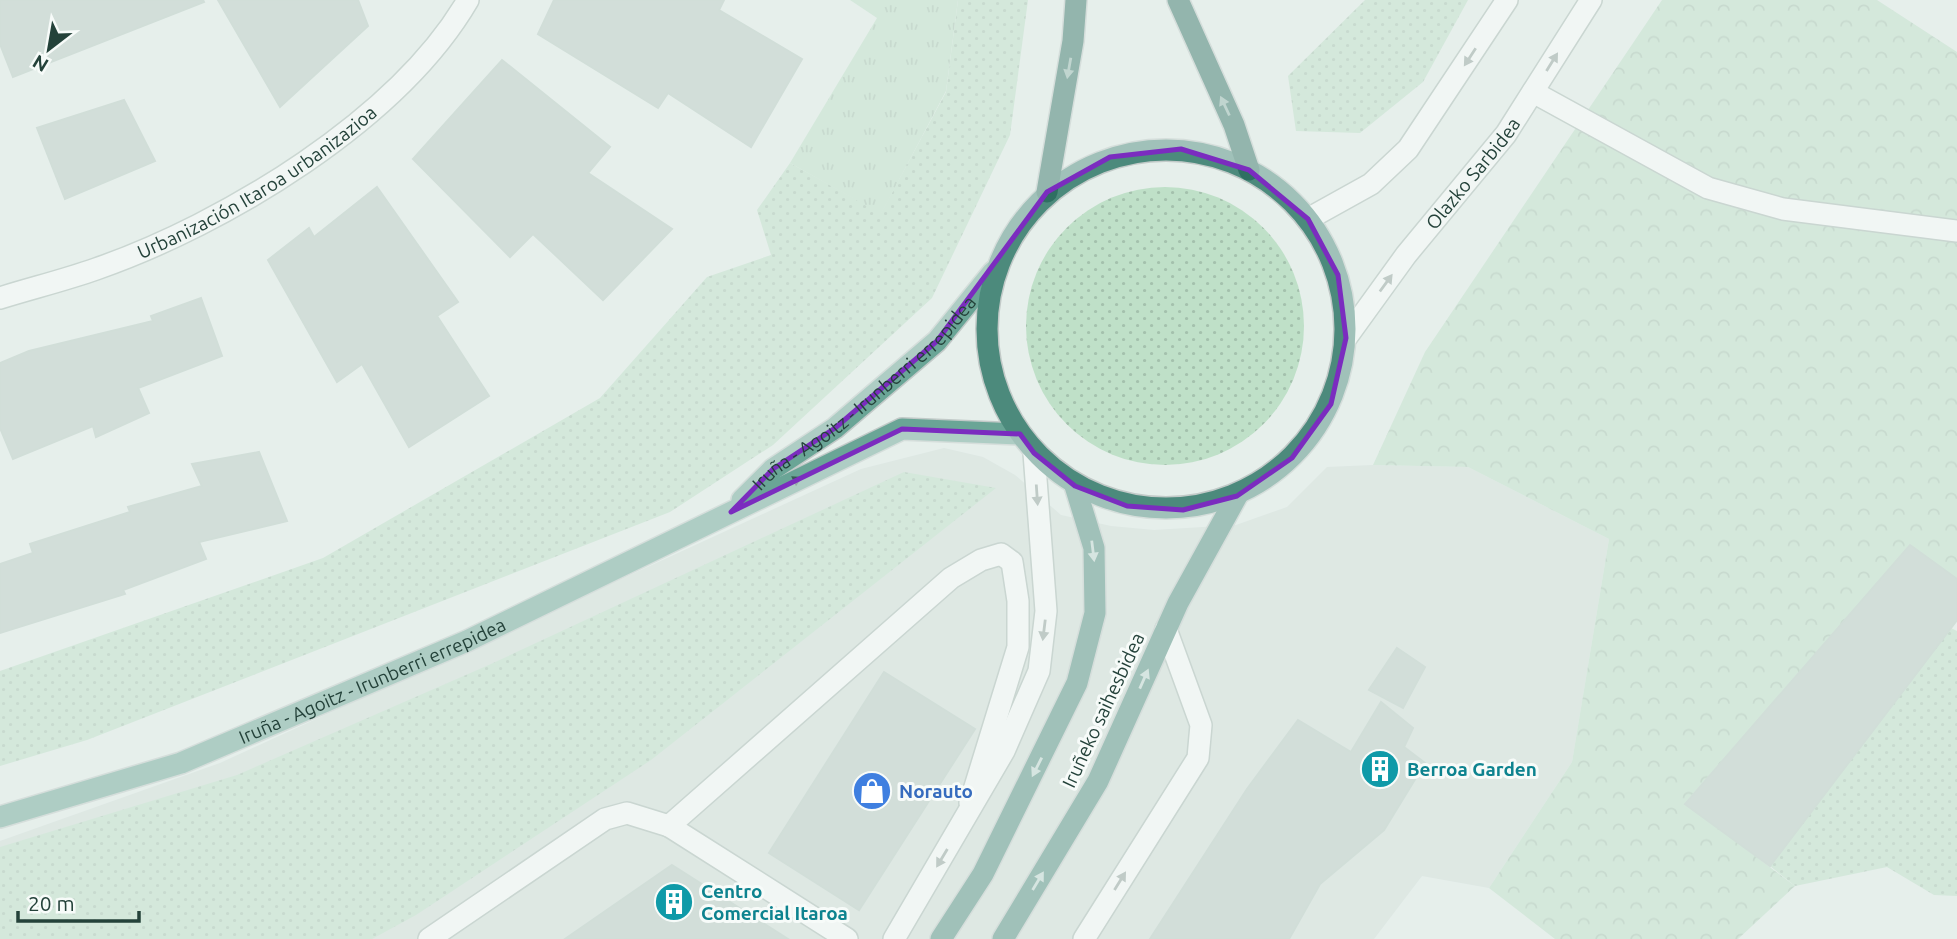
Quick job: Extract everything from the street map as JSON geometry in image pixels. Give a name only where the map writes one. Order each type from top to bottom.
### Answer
[{"type":"highway","points":[[1047,192],[1073,41],[1076,0]]},
{"type":"highway","points":[[1178,0],[1234,125],[1250,170]]},
{"type":"highway","points":[[1181,149],[1250,170],[1281,191],[1308,219],[1338,275],[1346,338],[1331,404],[1292,458],[1237,496],[1182,510],[1127,506],[1075,486],[1034,453],[1005,414],[985,320],[993,272],[1015,229],[1047,192],[1110,157],[1181,149]]},
{"type":"highway","name":"Iruñeko saihesbidea","points":[[942,939],[982,874],[1077,683],[1095,613],[1094,548],[1075,486]]},
{"type":"highway","name":"Iruñeko saihesbidea","points":[[1003,939],[1098,781],[1166,629],[1237,496]]},
{"type":"main road","name":"Iruña - Agoitz - Irunberri errepidea","points":[[731,512],[773,469],[835,428],[937,341],[993,272]]},
{"type":"main road","name":"Iruña - Agoitz - Irunberri errepidea","points":[[0,817],[181,763],[467,641],[902,429],[1020,434]]},
{"type":"street","name":"Urbanización Itaroa urbanizazioa","points":[[0,298],[98,268],[216,217],[306,161],[390,95],[454,25],[468,0]]},
{"type":"street","points":[[1308,219],[1371,184],[1408,149],[1507,0]]},
{"type":"street","name":"Olazko Sarbidea","points":[[1346,338],[1406,255],[1506,134],[1591,0]]},
{"type":"street","points":[[1533,92],[1708,188],[1783,209],[1957,231]]},
{"type":"street","points":[[894,939],[1004,751],[1038,671],[1046,611],[1034,453]]},
{"type":"street","points":[[669,826],[951,578],[981,560],[1001,554],[1012,562],[1018,601],[1018,647],[965,820]]},
{"type":"street","points":[[1084,939],[1198,758],[1201,725],[1166,629]]},
{"type":"street","points":[[429,939],[605,818],[627,813],[669,826],[847,939]]},
{"type":"highlighted area","points":[[1181,149],[1249,170],[1308,219],[1338,275],[1346,338],[1331,404],[1292,458],[1237,496],[1183,510],[1127,506],[1075,486],[1034,453],[1020,434],[902,429],[731,512],[773,469],[835,428],[937,341],[1047,192],[1110,157]]},
{"type":"shaded area","points":[[944,448],[983,457],[1015,475],[1061,515],[1111,526],[1154,530],[1236,525],[1287,507],[1327,467],[1468,467],[1609,539],[1572,762],[1489,888],[1422,876],[1374,939],[0,939],[0,841],[220,763],[861,469]]},
{"type":"green space","points":[[850,0],[958,0],[946,91],[881,214],[790,163],[877,18]]},
{"type":"green space","points":[[958,0],[1028,0],[1010,135],[932,298],[773,445],[670,512],[87,740],[0,766],[0,671],[323,558],[600,398],[707,277],[771,255],[757,210],[790,163],[881,213],[946,92]]},
{"type":"green space","points":[[1365,0],[1468,0],[1423,82],[1360,133],[1296,131],[1288,76]]},
{"type":"green space","points":[[1662,0],[1877,0],[1957,52],[1957,579],[1910,545],[1685,803],[1795,886],[1738,939],[1555,939],[1489,888],[1572,762],[1609,539],[1468,467],[1373,465],[1425,352]]},
{"type":"green space","points":[[1165,187],[1192,190],[1218,198],[1242,211],[1263,228],[1280,249],[1293,273],[1301,299],[1304,326],[1301,353],[1293,379],[1280,403],[1263,424],[1242,441],[1218,454],[1192,462],[1165,465],[1138,462],[1112,454],[1088,441],[1067,424],[1050,403],[1037,379],[1029,353],[1026,326],[1029,299],[1037,273],[1050,249],[1067,228],[1088,211],[1112,198],[1138,190]]},
{"type":"green space","points":[[904,472],[996,488],[651,760],[416,915],[372,939],[0,939],[0,847],[237,775],[491,664]]},
{"type":"green space","points":[[1951,628],[1957,631],[1957,896],[1934,895],[1887,867],[1795,886],[1770,866]]},
{"type":"building","points":[[0,0],[204,2],[13,77],[0,44]]},
{"type":"building","points":[[218,0],[358,0],[368,26],[280,107]]},
{"type":"building","points":[[554,0],[724,0],[719,10],[802,59],[751,147],[668,93],[658,108],[538,34]]},
{"type":"building","points":[[502,60],[610,147],[588,173],[672,229],[603,300],[533,234],[510,257],[413,159]]},
{"type":"building","points":[[124,100],[155,161],[65,199],[37,128]]},
{"type":"building","points":[[377,187],[458,302],[437,316],[489,396],[409,447],[362,364],[337,382],[268,260],[309,228],[314,237]]},
{"type":"building","points":[[201,298],[222,356],[138,388],[149,413],[96,437],[93,426],[13,459],[0,428],[0,363],[29,351],[153,321],[151,316]]},
{"type":"building","points":[[259,452],[287,521],[199,542],[206,559],[123,590],[125,594],[0,633],[0,564],[33,553],[30,544],[130,512],[128,507],[202,486],[192,464]]},
{"type":"building","points":[[1910,545],[1957,579],[1957,620],[1770,866],[1685,804]]},
{"type":"building","points":[[1397,648],[1425,667],[1403,708],[1369,690]]},
{"type":"building","name":"Norauto","points":[[884,672],[975,729],[859,910],[769,853]]},
{"type":"building","name":"Berroa Garden","points":[[1381,702],[1413,728],[1404,747],[1425,763],[1384,830],[1320,884],[1289,939],[1150,939],[1247,789],[1298,720],[1351,752]]},
{"type":"building","name":"Centro Comercial Itaroa","points":[[672,865],[788,939],[565,939]]},
{"type":"place","name":"Berroa Garden","points":[[1380,769]]},
{"type":"place","name":"Norauto","points":[[872,791]]},
{"type":"place","name":"Centro Comercial Itaroa","points":[[674,902]]}]
